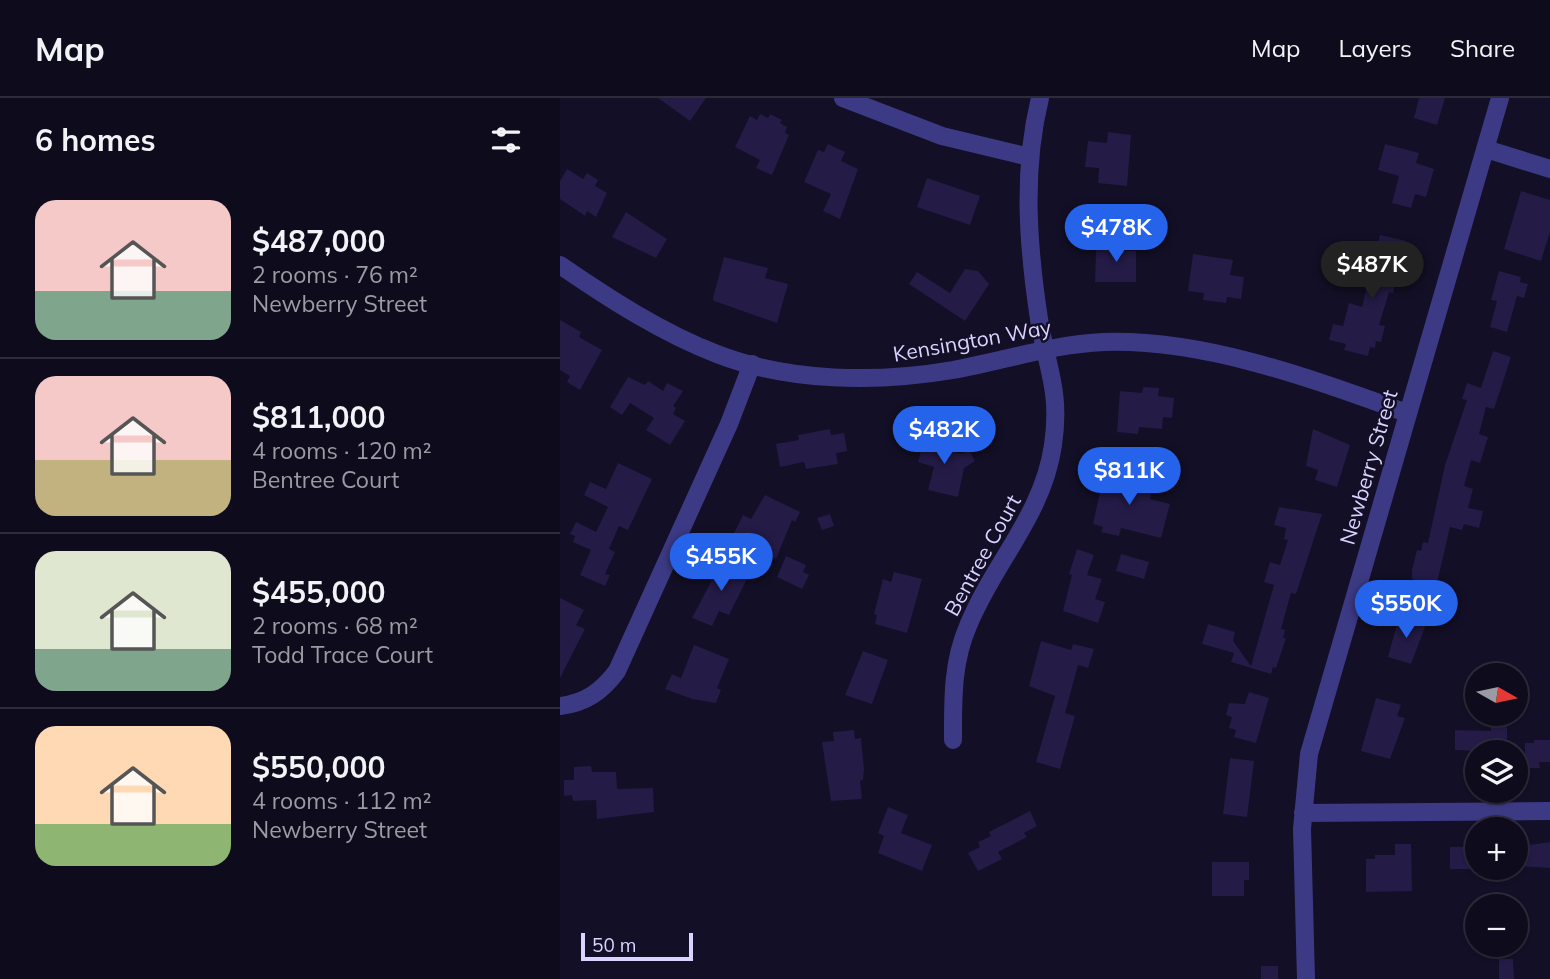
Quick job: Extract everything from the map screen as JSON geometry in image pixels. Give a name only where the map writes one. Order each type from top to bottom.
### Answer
[{"type":"street","points":[[843,98],[942,136],[1029,157]]},
{"type":"street","name":"Bentree Court","points":[[953,740],[953,676],[968,625],[1028,521],[1049,465],[1056,394],[1046,350],[1031,251],[1029,157],[1040,98]]},
{"type":"street","name":"Newberry Street","points":[[1306,979],[1303,813],[1309,754],[1500,98]]},
{"type":"street","points":[[1486,149],[1550,169]]},
{"type":"street","name":"Kensington Way","points":[[561,267],[693,343],[752,365],[813,374],[885,378],[954,370],[1046,350],[1105,342],[1182,349],[1280,372],[1407,414]]},
{"type":"street","points":[[560,706],[585,700],[598,693],[617,671],[729,424],[752,365]]},
{"type":"street","points":[[1303,813],[1550,811]]},
{"type":"building","points":[[658,98],[706,98],[690,121]]},
{"type":"building","points":[[1419,98],[1445,98],[1437,125],[1414,118]]},
{"type":"building","points":[[760,114],[768,118],[770,114],[782,120],[780,123],[787,127],[785,133],[789,135],[772,175],[756,168],[760,160],[735,147],[750,116],[757,120]]},
{"type":"building","points":[[1108,132],[1131,135],[1127,186],[1098,183],[1099,168],[1085,167],[1088,141],[1107,143]]},
{"type":"building","points":[[828,144],[845,152],[841,161],[858,169],[840,219],[823,211],[831,194],[804,182],[818,150],[824,152]]},
{"type":"building","points":[[1385,144],[1419,153],[1416,163],[1434,169],[1426,197],[1415,194],[1411,208],[1392,203],[1399,176],[1378,170]]},
{"type":"building","points":[[567,169],[583,179],[587,173],[598,180],[595,186],[607,193],[596,217],[587,211],[585,216],[560,199],[560,181]]},
{"type":"building","points":[[927,178],[980,196],[970,225],[917,207]]},
{"type":"building","points":[[1521,191],[1550,200],[1550,232],[1541,261],[1504,249]]},
{"type":"building","points":[[626,212],[667,239],[656,258],[612,237]]},
{"type":"building","points":[[1380,235],[1406,241],[1393,293],[1389,292],[1379,325],[1385,326],[1381,342],[1376,341],[1375,348],[1370,347],[1368,356],[1344,350],[1346,344],[1329,340],[1333,324],[1343,326],[1349,303],[1362,307]]},
{"type":"building","points":[[1108,240],[1120,240],[1120,250],[1136,251],[1136,282],[1095,282],[1096,250],[1108,250]]},
{"type":"building","points":[[1193,254],[1233,260],[1230,275],[1244,277],[1241,299],[1227,297],[1226,303],[1203,300],[1204,293],[1188,291]]},
{"type":"building","points":[[724,257],[768,268],[765,278],[788,284],[777,323],[714,301]]},
{"type":"building","points":[[965,269],[978,271],[989,284],[965,321],[909,284],[917,272],[950,293]]},
{"type":"building","points":[[1499,271],[1521,277],[1520,282],[1528,284],[1524,298],[1517,296],[1507,332],[1490,327],[1497,301],[1491,300]]},
{"type":"building","points":[[560,320],[581,332],[579,337],[602,350],[580,390],[567,382],[570,376],[560,370]]},
{"type":"building","points":[[1493,351],[1511,357],[1494,409],[1486,407],[1479,434],[1488,437],[1480,463],[1471,460],[1464,486],[1473,489],[1468,508],[1483,511],[1479,528],[1464,524],[1462,530],[1450,527],[1433,600],[1414,596],[1418,581],[1412,579],[1412,570],[1417,550],[1421,551],[1423,542],[1428,543],[1445,465],[1467,400],[1462,399],[1467,383],[1481,388]]},
{"type":"building","points":[[628,377],[645,385],[648,381],[663,391],[667,383],[683,391],[673,406],[676,408],[673,414],[685,421],[670,445],[646,430],[654,418],[630,403],[622,415],[610,407]]},
{"type":"building","points":[[1143,387],[1159,388],[1158,396],[1174,398],[1172,418],[1163,417],[1162,429],[1139,427],[1138,434],[1117,432],[1120,391],[1142,393]]},
{"type":"building","points":[[830,429],[831,435],[844,433],[847,451],[836,453],[838,464],[806,469],[804,462],[780,467],[776,444],[799,440],[798,435]]},
{"type":"building","points":[[1313,429],[1350,445],[1337,487],[1315,480],[1318,470],[1306,466]]},
{"type":"building","points":[[925,436],[945,442],[943,449],[962,454],[969,450],[975,461],[964,468],[958,497],[928,490],[934,467],[918,462]]},
{"type":"building","points":[[618,463],[652,479],[628,530],[619,526],[609,549],[615,552],[605,574],[610,575],[605,586],[580,575],[591,550],[573,542],[575,536],[570,534],[576,522],[596,532],[608,507],[584,495],[590,482],[606,489]]},
{"type":"building","points":[[1122,466],[1136,470],[1134,480],[1153,485],[1150,499],[1170,504],[1161,538],[1121,528],[1119,536],[1101,532],[1103,527],[1093,524],[1102,483],[1106,476],[1118,479]]},
{"type":"building","points":[[765,495],[800,512],[795,522],[792,520],[776,559],[731,539],[743,515],[751,519]]},
{"type":"building","points":[[1279,507],[1322,514],[1296,594],[1291,593],[1281,629],[1285,630],[1283,638],[1286,638],[1276,668],[1273,667],[1271,674],[1231,662],[1234,653],[1202,644],[1208,624],[1235,632],[1233,641],[1251,666],[1274,585],[1264,582],[1270,562],[1280,565],[1288,540],[1284,539],[1286,528],[1274,525]]},
{"type":"building","points":[[830,514],[834,526],[822,530],[817,518]]},
{"type":"building","points":[[1077,549],[1094,555],[1087,575],[1102,579],[1095,599],[1105,602],[1098,623],[1063,611],[1072,575],[1069,574]]},
{"type":"building","points":[[1121,554],[1149,562],[1144,579],[1116,571]]},
{"type":"building","points":[[786,556],[806,565],[803,572],[809,575],[802,589],[777,577]]},
{"type":"building","points":[[717,561],[749,575],[729,615],[719,611],[712,626],[692,618],[712,580],[709,579]]},
{"type":"building","points":[[894,572],[922,579],[907,633],[875,624],[877,615],[874,614],[883,579],[891,582]]},
{"type":"building","points":[[560,598],[584,610],[576,625],[585,629],[560,678]]},
{"type":"building","points":[[1399,617],[1426,624],[1411,664],[1388,657]]},
{"type":"building","points":[[1041,641],[1071,650],[1073,644],[1094,649],[1088,668],[1078,665],[1065,713],[1075,716],[1060,769],[1036,762],[1055,696],[1029,686]]},
{"type":"building","points":[[694,645],[729,659],[717,688],[721,690],[716,703],[692,699],[665,689],[672,674],[681,678]]},
{"type":"building","points":[[863,651],[888,660],[872,704],[845,695]]},
{"type":"building","points":[[1249,692],[1269,698],[1256,743],[1234,737],[1236,730],[1229,728],[1232,717],[1226,715],[1229,703],[1245,704]]},
{"type":"building","points":[[1376,698],[1401,705],[1397,716],[1405,718],[1390,759],[1361,751]]},
{"type":"building","points":[[1491,726],[1507,726],[1507,740],[1465,740],[1465,750],[1455,750],[1455,730],[1491,731]]},
{"type":"building","points":[[854,730],[855,739],[861,738],[864,769],[863,780],[860,781],[862,799],[831,801],[822,742],[834,741],[833,732]]},
{"type":"building","points":[[1534,740],[1550,740],[1550,762],[1539,762],[1540,768],[1528,768],[1528,743],[1534,743]]},
{"type":"building","points":[[1230,758],[1254,761],[1247,817],[1223,814]]},
{"type":"building","points":[[591,766],[592,772],[616,772],[617,789],[653,788],[654,812],[597,819],[596,800],[573,801],[572,795],[564,796],[564,780],[574,780],[574,767]]},
{"type":"building","points":[[888,807],[908,815],[901,833],[932,845],[922,871],[878,853],[884,836],[878,833]]},
{"type":"building","points":[[1030,811],[1037,826],[1024,833],[1027,837],[998,852],[1002,859],[978,871],[968,853],[980,847],[978,842],[991,836],[989,832]]},
{"type":"building","points":[[1465,842],[1465,869],[1450,869],[1450,847],[1464,847]]},
{"type":"building","points":[[1550,842],[1550,868],[1528,867],[1528,845]]},
{"type":"building","points":[[1395,844],[1411,844],[1412,891],[1366,892],[1366,859],[1375,859],[1375,855],[1395,855]]},
{"type":"building","points":[[1212,862],[1249,862],[1249,880],[1244,880],[1244,896],[1212,896]]},
{"type":"building","points":[[1499,959],[1513,959],[1514,979],[1499,979]]},
{"type":"building","points":[[1261,966],[1278,966],[1278,979],[1261,979]]}]
